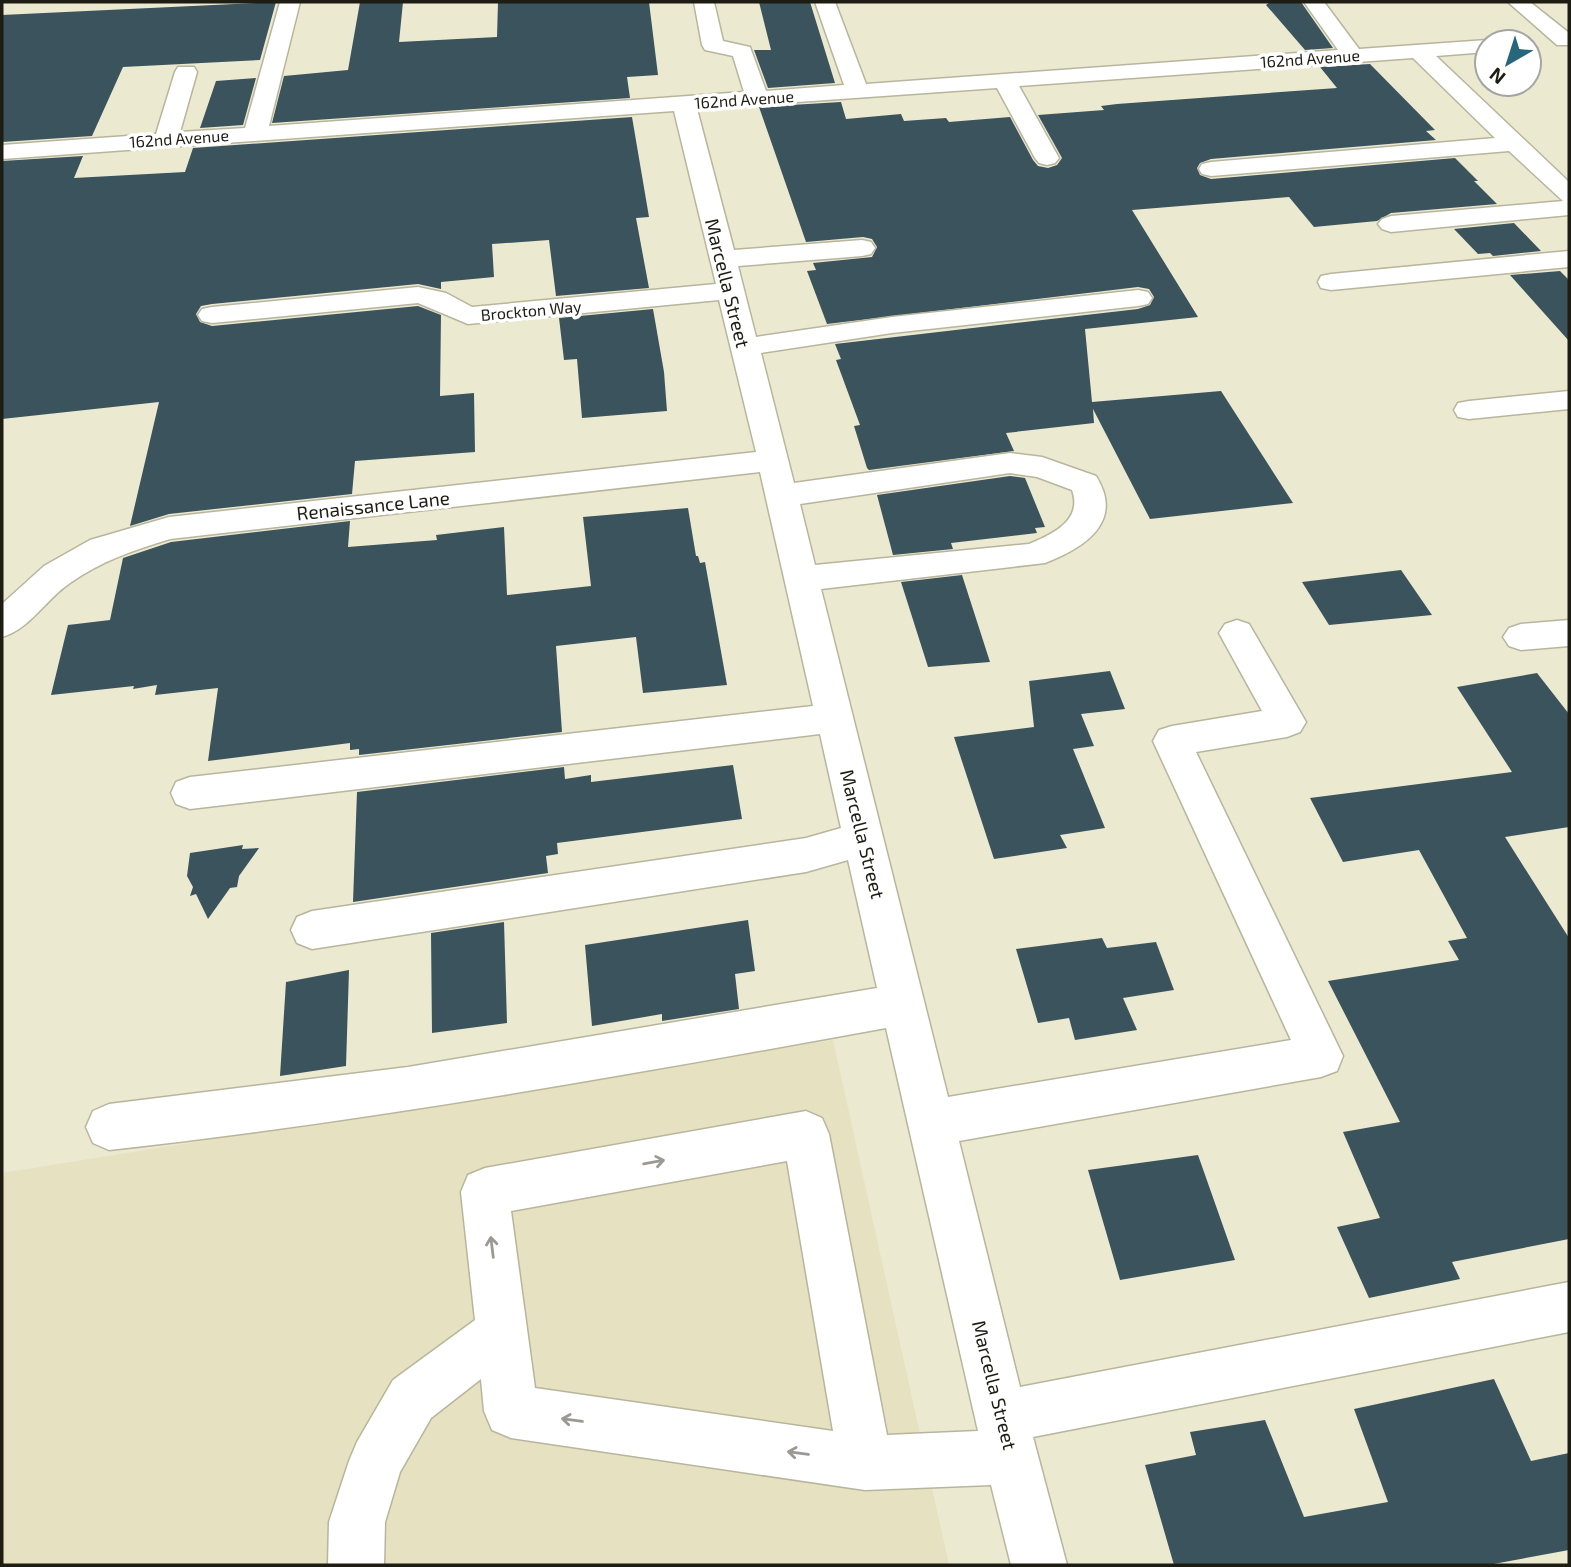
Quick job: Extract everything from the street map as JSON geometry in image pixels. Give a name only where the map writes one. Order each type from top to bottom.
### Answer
[{"type":"street","points":[[255,133],[290,2]]},
{"type":"street","points":[[704,2],[713,45],[743,52],[757,98]]},
{"type":"street","points":[[825,2],[858,90]]},
{"type":"street","points":[[1314,2],[1353,55]]},
{"type":"street","points":[[1518,2],[1567,40]]},
{"type":"street","points":[[1543,42],[1567,40]]},
{"type":"street","name":"162nd Avenue","points":[[2,152],[1473,47]]},
{"type":"street","points":[[1418,51],[1569,195]]},
{"type":"street","points":[[166,139],[186,72]]},
{"type":"street","points":[[1004,80],[1047,158]]},
{"type":"street","name":"Marcella Street","points":[[684,103],[1039,1565]]},
{"type":"street","points":[[1211,169],[1514,143]]},
{"type":"street","points":[[1391,224],[1569,208]]},
{"type":"street","name":"Brockton Way","points":[[212,315],[418,295],[436,299],[468,316],[725,275],[862,248]]},
{"type":"street","points":[[1331,282],[1569,259]]},
{"type":"street","points":[[744,347],[892,325],[1138,298]]},
{"type":"street","points":[[1469,410],[1569,400]]},
{"type":"street","name":"Renaissance Lane","points":[[2,624],[56,575],[102,548],[169,528],[777,478],[1010,463],[1042,467],[1085,483],[1092,495],[1091,509],[1081,528],[1060,546],[1032,555],[801,579]]},
{"type":"street","points":[[932,1123],[1321,1056],[1172,741],[1287,722],[1237,633]]},
{"type":"street","points":[[1521,637],[1569,633]]},
{"type":"street","points":[[190,793],[835,718]]},
{"type":"street","points":[[312,930],[806,855],[864,838]]},
{"type":"street","points":[[109,1127],[223,1116],[425,1087],[904,1004]]},
{"type":"street","points":[[865,1463],[806,1134],[485,1192],[511,1411],[865,1463],[1007,1437],[1430,1332],[1569,1307]]},
{"type":"street","points":[[356,1565],[357,1522],[376,1461],[412,1399],[502,1331]]},
{"type":"shaded area","points":[[833,1040],[949,1565],[2,1565],[2,1173]]},
{"type":"building","points":[[276,2],[260,60],[123,67],[92,136],[2,142],[2,15]]},
{"type":"building","points":[[360,2],[403,2],[399,42],[497,37],[498,2],[649,2],[658,75],[627,77],[630,98],[272,123],[284,76],[348,70]]},
{"type":"building","points":[[759,2],[810,2],[835,83],[768,88],[754,50],[771,50]]},
{"type":"building","points":[[1270,2],[1301,2],[1333,48],[1305,50],[1266,5]]},
{"type":"building","points":[[1370,64],[1435,130],[1426,131],[1436,140],[1211,159],[1200,163],[1197,168],[1200,175],[1211,179],[1455,158],[1497,204],[1391,213],[1377,221],[1314,227],[1289,197],[1132,210],[1198,317],[1085,329],[1092,402],[1221,391],[1293,503],[1150,519],[1093,409],[1094,423],[1006,433],[1014,451],[869,470],[867,468],[854,426],[860,425],[836,360],[841,359],[835,344],[1138,309],[1150,305],[1154,297],[1149,289],[1138,287],[827,324],[807,271],[816,270],[813,263],[872,257],[877,247],[872,239],[863,237],[806,242],[759,107],[841,102],[846,119],[901,114],[904,121],[946,118],[949,122],[1010,117],[1033,160],[1038,166],[1048,168],[1057,165],[1062,158],[1038,115],[1104,110],[1101,106],[1117,104],[1337,88],[1320,67]]},
{"type":"building","points":[[256,78],[243,125],[200,128],[216,81]]},
{"type":"building","points":[[632,117],[649,217],[636,218],[649,288],[556,296],[549,240],[492,244],[494,277],[441,282],[441,289],[418,284],[212,304],[201,306],[196,314],[200,322],[212,326],[418,306],[441,315],[440,396],[474,393],[475,452],[355,461],[352,494],[169,514],[130,526],[159,402],[2,419],[2,161],[83,156],[74,178],[185,172],[193,148]]},
{"type":"building","points":[[1514,223],[1541,251],[1493,256],[1490,253],[1478,254],[1454,229]]},
{"type":"building","points":[[1560,271],[1569,280],[1569,341],[1510,275]]},
{"type":"building","points":[[653,309],[664,372],[667,411],[582,418],[577,359],[564,360],[559,318]]},
{"type":"building","points":[[1010,476],[1025,478],[1045,527],[1035,528],[1037,533],[951,543],[953,549],[893,555],[877,495]]},
{"type":"building","points":[[688,508],[696,556],[700,563],[705,562],[727,685],[643,693],[636,637],[556,646],[562,732],[359,755],[359,749],[350,750],[350,743],[208,761],[218,688],[155,695],[157,685],[51,695],[68,625],[110,620],[123,558],[171,542],[350,521],[348,547],[437,540],[436,535],[504,527],[507,595],[591,586],[583,517]]},
{"type":"building","points":[[1401,570],[1432,615],[1329,625],[1302,582]]},
{"type":"building","points":[[962,575],[990,662],[928,667],[901,582]]},
{"type":"building","points":[[1110,671],[1125,709],[1081,714],[1094,746],[1073,749],[1105,828],[1060,835],[1067,848],[994,859],[954,737],[1034,727],[1029,681]]},
{"type":"building","points":[[1537,673],[1569,714],[1569,827],[1505,837],[1569,938],[1569,1239],[1452,1262],[1460,1279],[1369,1298],[1337,1227],[1380,1218],[1343,1132],[1400,1122],[1328,981],[1459,960],[1448,941],[1467,938],[1419,850],[1343,862],[1310,798],[1512,772],[1457,687]]},
{"type":"building","points":[[733,765],[742,819],[557,843],[558,854],[546,856],[548,873],[353,902],[357,792],[564,767],[565,779],[591,775],[591,782]]},
{"type":"building","points":[[243,845],[242,849],[259,848],[239,876],[237,887],[230,888],[208,919],[196,894],[190,896],[193,887],[187,876],[190,853]]},
{"type":"building","points":[[748,920],[755,971],[735,974],[739,1009],[662,1021],[662,1014],[592,1026],[585,945]]},
{"type":"building","points":[[504,922],[507,1023],[432,1033],[431,933]]},
{"type":"building","points":[[1102,938],[1107,948],[1156,942],[1174,990],[1123,998],[1137,1030],[1075,1040],[1069,1018],[1038,1023],[1016,949]]},
{"type":"building","points":[[349,970],[346,1066],[280,1076],[286,982]]},
{"type":"building","points":[[1198,1155],[1235,1260],[1120,1280],[1088,1170]]},
{"type":"building","points":[[1494,1379],[1531,1461],[1569,1453],[1569,1550],[1488,1565],[1174,1565],[1145,1465],[1196,1455],[1190,1432],[1265,1420],[1304,1517],[1388,1502],[1354,1409]]}]
